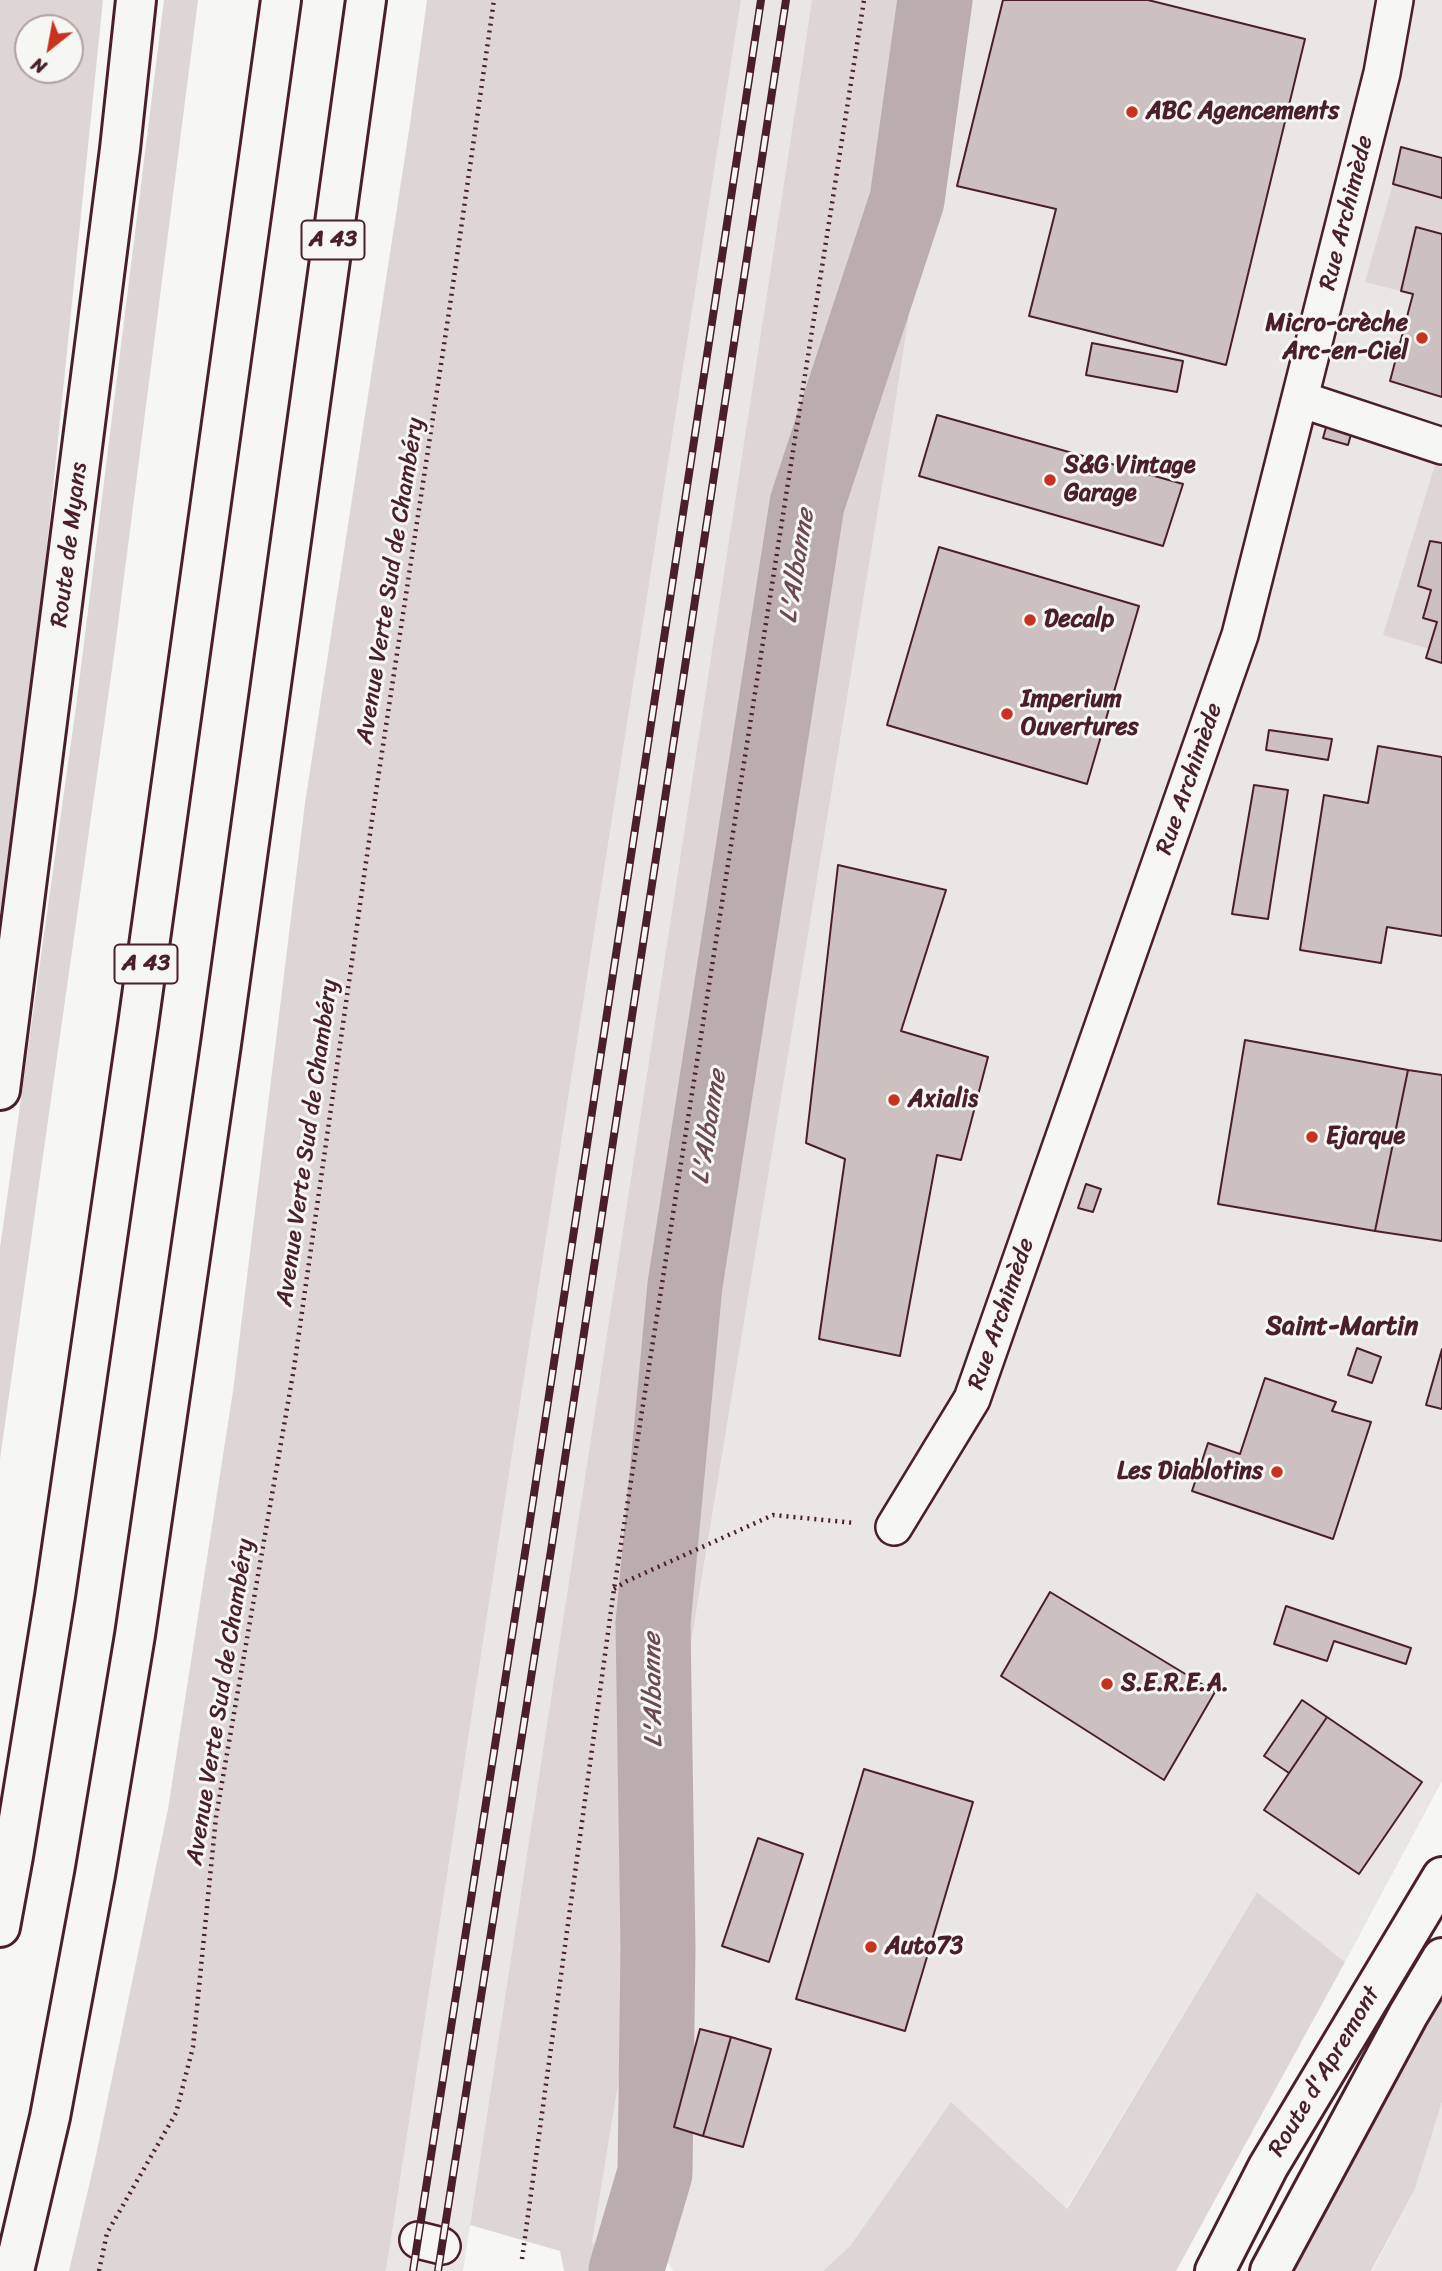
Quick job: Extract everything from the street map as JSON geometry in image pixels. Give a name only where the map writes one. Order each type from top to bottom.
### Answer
[{"type":"main road","name":"Route de Myans","points":[[0,1090],[136,0]]},
{"type":"main road","name":"A 43","points":[[0,1927],[57,1583],[281,0]]},
{"type":"main road","name":"A 43","points":[[14,2271],[50,2117],[95,1875],[135,1635],[221,1044],[366,0]]},
{"type":"main road","name":"Route d'Apremont","points":[[1215,2271],[1268,2167],[1442,1877]]},
{"type":"main road","name":"Route d'Apremont","points":[[1270,2271],[1408,2015],[1442,1958]]},
{"type":"street","name":"Rue Archimède","points":[[894,1527],[972,1399],[1240,635],[1382,73],[1395,0]]},
{"type":"street","points":[[1300,399],[1442,446]]},
{"type":"path","name":"Avenue Verte Sud de Chambéry","points":[[99,2271],[107,2233],[176,2113],[193,2047],[216,1817],[294,1368],[379,772],[494,0]]},
{"type":"path","points":[[522,2259],[614,1590],[864,0]]},
{"type":"path","points":[[614,1590],[627,1581],[773,1515],[894,1527]]},
{"type":"shaded area","points":[[0,0],[103,0],[22,791],[0,935]]},
{"type":"shaded area","points":[[164,0],[198,0],[114,655],[0,1459],[0,1248],[76,707]]},
{"type":"shaded area","points":[[427,0],[741,0],[386,2271],[69,2271],[95,2160],[168,1809],[233,1391],[305,803]]},
{"type":"shaded area","points":[[741,0],[812,0],[463,2271],[386,2271],[509,1474]]},
{"type":"shaded area","points":[[812,0],[958,0],[888,450],[592,2243],[665,2258],[661,2271],[564,2271],[560,2251],[470,2225]]},
{"type":"shaded area","points":[[958,0],[1442,0],[1442,1781],[1345,1962],[1257,1892],[1066,2209],[851,2245],[823,2271],[673,2271],[665,2258],[592,2243],[888,450]]},
{"type":"shaded area","points":[[1393,184],[1442,198],[1442,234],[1416,228],[1401,291],[1365,282]]},
{"type":"shaded area","points":[[1435,465],[1442,467],[1442,543],[1430,541],[1418,586],[1431,590],[1423,618],[1437,622],[1429,649],[1383,635]]},
{"type":"shaded area","points":[[1257,1892],[1345,1962],[1176,2271],[823,2271],[851,2245],[951,2102],[1067,2209]]},
{"type":"shaded area","points":[[1442,1998],[1442,2102],[1415,2189],[1371,2271],[1290,2271]]},
{"type":"shaded area","points":[[1442,2102],[1442,2271],[1372,2271],[1415,2189]]},
{"type":"building","name":"ABC Agencements","points":[[1003,0],[1148,0],[1305,39],[1226,365],[1029,316],[1056,209],[957,186]]},
{"type":"building","points":[[1401,147],[1442,158],[1442,198],[1393,184]]},
{"type":"building","name":"Micro-crèche Arc-en-Ciel","points":[[1416,227],[1442,234],[1442,397],[1390,381],[1413,294],[1401,291]]},
{"type":"building","points":[[1092,343],[1183,361],[1177,392],[1086,375]]},
{"type":"building","name":"S&G Vintage Garage","points":[[937,415],[1183,484],[1163,546],[919,476]]},
{"type":"building","points":[[1327,424],[1352,431],[1348,445],[1323,438]]},
{"type":"building","points":[[1430,541],[1442,543],[1442,663],[1426,658],[1437,622],[1423,618],[1431,590],[1418,586]]},
{"type":"building","points":[[939,547],[1139,606],[1087,784],[887,725]]},
{"type":"building","points":[[1269,730],[1332,739],[1328,760],[1266,750]]},
{"type":"building","points":[[1378,746],[1442,757],[1442,936],[1387,927],[1381,963],[1300,950],[1324,795],[1368,803]]},
{"type":"building","points":[[1254,785],[1288,790],[1268,919],[1232,914]]},
{"type":"building","name":"Axialis","points":[[838,865],[946,890],[901,1031],[988,1057],[961,1160],[937,1155],[900,1356],[819,1339],[845,1159],[806,1143]]},
{"type":"building","name":"Ejarque","points":[[1245,1040],[1408,1070],[1375,1231],[1218,1204]]},
{"type":"building","points":[[1408,1070],[1442,1075],[1442,1241],[1375,1231]]},
{"type":"building","points":[[1086,1184],[1101,1189],[1093,1212],[1078,1208]]},
{"type":"building","points":[[1357,1348],[1381,1357],[1372,1383],[1348,1375]]},
{"type":"building","points":[[1442,1349],[1442,1409],[1426,1405]]},
{"type":"building","name":"Les Diablotins","points":[[1265,1378],[1336,1402],[1332,1411],[1371,1422],[1333,1539],[1192,1491],[1208,1443],[1240,1454]]},
{"type":"building","name":"S.E.R.E.A.","points":[[1050,1592],[1215,1692],[1164,1780],[1001,1676]]},
{"type":"building","points":[[1286,1606],[1411,1648],[1406,1664],[1334,1641],[1327,1661],[1274,1644]]},
{"type":"building","points":[[1302,1700],[1327,1717],[1289,1773],[1264,1756]]},
{"type":"building","points":[[1327,1717],[1422,1782],[1359,1874],[1264,1810]]},
{"type":"building","name":"Auto73","points":[[864,1769],[973,1802],[905,2031],[796,1999]]},
{"type":"building","points":[[758,1838],[803,1854],[769,1962],[722,1946]]},
{"type":"building","points":[[700,2029],[731,2037],[703,2136],[674,2127]]},
{"type":"building","points":[[731,2037],[771,2049],[743,2147],[703,2136]]},
{"type":"waterway","name":"L'Albanne","points":[[626,2271],[655,2173],[658,1948],[653,1623],[685,1285],[807,504],[907,200],[935,0]]},
{"type":"railway","points":[[413,2271],[761,0]]},
{"type":"railway","points":[[438,2271],[552,1544],[786,0]]},
{"type":"place","name":"ABC Agencements","points":[[1132,112]]},
{"type":"place","name":"Micro-crèche Arc-en-Ciel","points":[[1422,338]]},
{"type":"place","name":"S&G Vintage Garage","points":[[1050,480]]},
{"type":"place","name":"Decalp","points":[[1030,620]]},
{"type":"place","name":"Imperium Ouvertures","points":[[1007,714]]},
{"type":"place","name":"Axialis","points":[[894,1100]]},
{"type":"place","name":"Ejarque","points":[[1312,1137]]},
{"type":"place","name":"Les Diablotins","points":[[1277,1472]]},
{"type":"place","name":"S.E.R.E.A.","points":[[1107,1684]]},
{"type":"place","name":"Auto73","points":[[871,1947]]},
{"type":"district","name":"Saint-Martin","points":[[1342,1327]]}]
